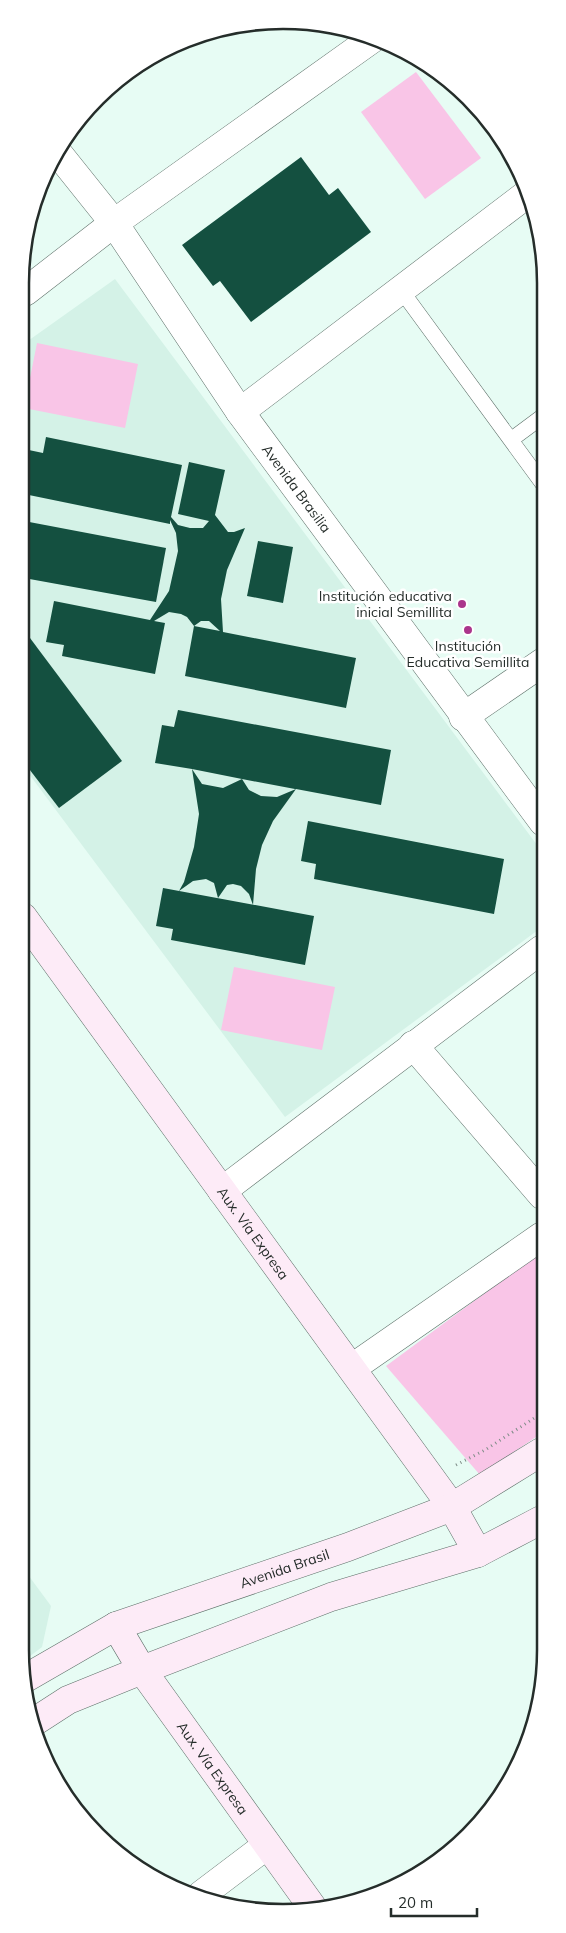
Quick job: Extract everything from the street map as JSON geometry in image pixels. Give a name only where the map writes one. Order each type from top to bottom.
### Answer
[{"type":"main road","name":"Aux. Vía Expresa","points":[[29,925],[432,1478],[452,1507],[478,1553]]},
{"type":"main road","name":"Avenida Brasil","points":[[30,1676],[116,1626],[348,1547],[452,1507],[537,1455]]},
{"type":"main road","points":[[38,1719],[68,1700],[142,1670],[330,1597],[478,1553],[537,1522]]},
{"type":"main road","name":"Aux. Vía Expresa","points":[[116,1626],[142,1670],[309,1903]]},
{"type":"street","points":[[29,289],[114,223],[367,43]]},
{"type":"street","name":"Avenida Brasilia","points":[[62,158],[114,223],[240,412],[463,717],[537,814]]},
{"type":"street","points":[[240,412],[523,197]]},
{"type":"street","points":[[463,717],[537,666]]},
{"type":"street","points":[[222,1191],[413,1045],[537,954]]},
{"type":"street","points":[[413,1045],[537,1188]]},
{"type":"street","points":[[352,1368],[537,1239]]},
{"type":"street","points":[[205,1892],[267,1845]]},
{"type":"lane","points":[[401,290],[537,475]]},
{"type":"lane","points":[[512,439],[537,421]]},
{"type":"path","points":[[432,1478],[485,1450],[537,1416]]},
{"type":"shaded area","points":[[416,72],[481,158],[425,199],[361,112]]},
{"type":"shaded area","points":[[115,279],[537,845],[537,931],[285,1117],[29,774],[29,340]]},
{"type":"shaded area","points":[[37,343],[138,364],[125,428],[29,409],[29,383]]},
{"type":"shaded area","points":[[234,967],[335,987],[322,1050],[221,1030]]},
{"type":"shaded area","points":[[537,1255],[537,1436],[480,1475],[386,1366]]},
{"type":"shaded area","points":[[29,1576],[51,1606],[42,1647],[29,1657]]},
{"type":"building","points":[[301,157],[329,195],[338,188],[371,232],[251,322],[220,281],[213,286],[182,245]]},
{"type":"building","points":[[46,437],[182,465],[171,517],[178,525],[190,528],[203,528],[209,521],[178,514],[189,462],[225,470],[215,515],[228,532],[245,528],[227,570],[221,599],[223,632],[356,658],[346,708],[185,676],[194,626],[187,617],[181,614],[169,612],[154,621],[165,623],[155,674],[62,656],[64,645],[46,642],[54,601],[150,620],[169,591],[178,551],[176,533],[170,520],[170,524],[29,495],[29,450],[43,453]],"holes":[[[201,621],[209,621],[220,631],[194,626]]]},
{"type":"building","points":[[29,522],[166,548],[156,602],[29,579]]},
{"type":"building","points":[[258,541],[293,547],[283,603],[247,596]]},
{"type":"building","points":[[29,637],[122,761],[59,808],[29,769]]},
{"type":"building","points":[[178,710],[391,750],[381,805],[155,763],[162,725],[174,727]]},
{"type":"building","points":[[192,769],[202,784],[223,788],[242,779],[249,790],[261,796],[277,797],[296,789],[273,821],[262,845],[256,869],[253,905],[249,894],[241,886],[233,884],[227,885],[218,898],[214,883],[206,879],[193,881],[179,891],[184,882],[194,847],[199,814]]},
{"type":"building","points":[[308,821],[504,859],[494,914],[314,879],[316,864],[301,861]]},
{"type":"building","points":[[163,888],[314,916],[305,965],[171,940],[173,929],[156,926]]},
{"type":"place","name":"Institución educativa inicial Semillita","points":[[462,604]]},
{"type":"place","name":"Institución Educativa Semillita","points":[[468,630]]}]
